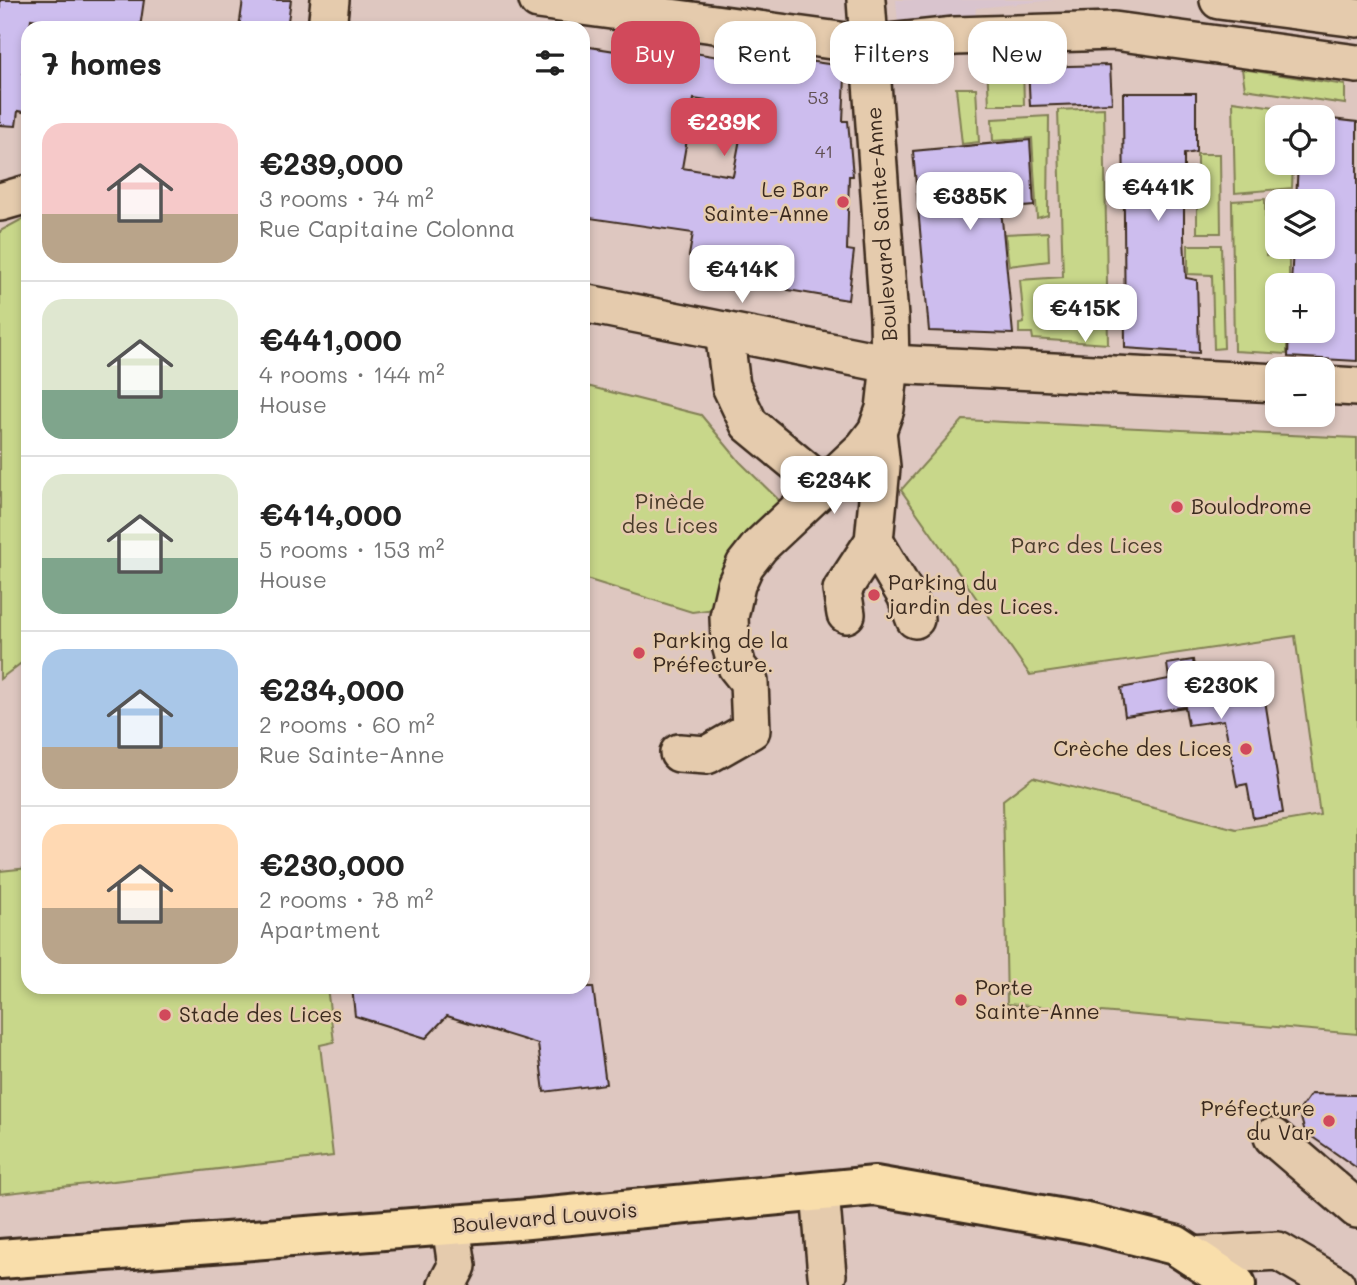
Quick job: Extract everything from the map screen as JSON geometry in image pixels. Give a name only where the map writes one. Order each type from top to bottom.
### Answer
[{"type":"main road","name":"Boulevard Louvois","points":[[0,1259],[451,1226],[875,1186],[1087,1223],[1175,1245],[1236,1285]]},
{"type":"street","points":[[328,21],[330,0]]},
{"type":"street","points":[[538,0],[830,40]]},
{"type":"street","name":"Boulevard Sainte-Anne","points":[[866,0],[867,21]]},
{"type":"street","points":[[1219,0],[1357,18]]},
{"type":"street","points":[[954,36],[1114,31],[1357,64]]},
{"type":"street","name":"Boulevard Sainte-Anne","points":[[872,84],[890,364],[885,409],[877,431]]},
{"type":"street","points":[[590,304],[890,364],[1265,382]]},
{"type":"street","points":[[724,331],[731,386],[749,424],[824,486]]},
{"type":"street","points":[[1335,386],[1357,387]]},
{"type":"street","points":[[678,753],[707,755],[755,743],[749,682],[737,667],[730,641],[729,617],[736,585],[745,565],[760,546],[856,457],[877,431]]},
{"type":"street","points":[[846,614],[842,590],[874,541],[881,467],[877,431]]},
{"type":"street","points":[[874,541],[906,595],[915,619]]},
{"type":"street","points":[[1273,1137],[1357,1209]]},
{"type":"street","points":[[820,1192],[827,1275]]},
{"type":"street","points":[[447,1285],[457,1266],[451,1226]]},
{"type":"street","points":[[1191,1256],[1278,1251],[1336,1285]]},
{"type":"shaded area","points":[[896,0],[1055,0],[976,8],[974,21],[968,21],[968,28],[954,30],[954,21],[898,21]]},
{"type":"green space","points":[[1242,69],[1345,85],[1345,104],[1245,89]]},
{"type":"green space","points":[[988,84],[1023,84],[1024,105],[989,105]]},
{"type":"green space","points":[[956,88],[976,88],[979,142],[962,144]]},
{"type":"green space","points":[[1233,101],[1265,106],[1265,175],[1293,175],[1292,188],[1235,193]]},
{"type":"green space","points":[[1104,108],[1108,344],[1033,339],[1032,333],[1019,333],[1019,324],[1024,323],[1020,280],[1063,277],[1058,110]]},
{"type":"green space","points":[[1049,116],[1048,215],[1037,218],[1032,138],[993,141],[992,119]]},
{"type":"green space","points":[[1197,154],[1220,154],[1221,233],[1197,233]]},
{"type":"green space","points":[[1265,199],[1265,259],[1289,259],[1289,273],[1265,273],[1265,343],[1287,343],[1287,354],[1234,351],[1232,201]]},
{"type":"green space","points":[[21,220],[21,663],[0,679],[0,231]]},
{"type":"green space","points":[[1048,232],[1049,261],[1009,266],[1005,234]]},
{"type":"green space","points":[[1188,245],[1221,245],[1224,348],[1214,349],[1212,275],[1188,274]]},
{"type":"green space","name":"Pinède des Lices","points":[[590,387],[701,415],[740,462],[792,513],[730,607],[692,612],[590,580]]},
{"type":"green space","name":"Parc des Lices","points":[[963,420],[1357,438],[1357,1034],[1007,1004],[1003,800],[1033,777],[1236,829],[1320,815],[1295,636],[1030,675],[901,490]]},
{"type":"green space","name":"Stade des Lices","points":[[21,869],[21,994],[328,994],[334,1042],[320,1045],[333,1156],[0,1194],[0,871]]},
{"type":"building","points":[[0,0],[144,0],[141,21],[21,21],[21,112],[18,111],[16,126],[0,125]]},
{"type":"building","points":[[243,0],[291,0],[288,21],[240,21]]},
{"type":"building","points":[[590,47],[611,50],[611,84],[700,84],[700,54],[714,56],[714,84],[816,84],[816,62],[830,64],[830,84],[845,84],[843,121],[848,121],[853,176],[849,176],[847,250],[854,251],[848,300],[788,290],[790,277],[735,270],[736,262],[689,256],[693,233],[590,218]],"holes":[[[694,99],[746,107],[733,176],[682,168]]]},
{"type":"building","points":[[1110,65],[1112,103],[1030,106],[1029,84],[1067,84],[1067,66]]},
{"type":"building","points":[[1123,93],[1196,93],[1196,152],[1184,154],[1184,237],[1186,278],[1197,280],[1199,353],[1125,348]]},
{"type":"building","points":[[1335,119],[1357,122],[1357,361],[1335,360],[1335,357],[1288,357],[1289,343],[1335,343],[1335,273],[1292,273],[1292,259],[1335,259],[1335,189],[1297,189],[1297,175],[1335,175]]},
{"type":"building","points":[[1030,140],[1034,206],[1001,209],[1013,334],[929,331],[913,151]]},
{"type":"building","name":"Crèche des Lices","points":[[1193,660],[1195,675],[1253,665],[1259,695],[1264,694],[1283,813],[1253,818],[1247,784],[1237,786],[1224,720],[1188,725],[1185,707],[1125,716],[1121,688],[1169,679],[1167,664]]},
{"type":"building","points":[[590,987],[593,987],[606,1084],[544,1092],[538,1044],[447,1016],[426,1038],[355,1016],[353,994],[590,994]]},
{"type":"building","name":"Préfecture du Var","points":[[1311,1094],[1357,1095],[1357,1168],[1305,1132],[1299,1111]]},
{"type":"place","name":"Le Bar Sainte-Anne","points":[[843,202]]},
{"type":"place","name":"Boulodrome","points":[[1177,507]]},
{"type":"place","name":"Parking du jardin des Lices.","points":[[874,595]]},
{"type":"place","name":"Parking de la Préfecture.","points":[[639,653]]},
{"type":"place","name":"Crèche des Lices","points":[[1246,749]]},
{"type":"place","name":"Porte Sainte-Anne","points":[[961,1000]]},
{"type":"place","name":"Stade des Lices","points":[[165,1015]]},
{"type":"place","name":"Préfecture du Var","points":[[1329,1121]]}]
